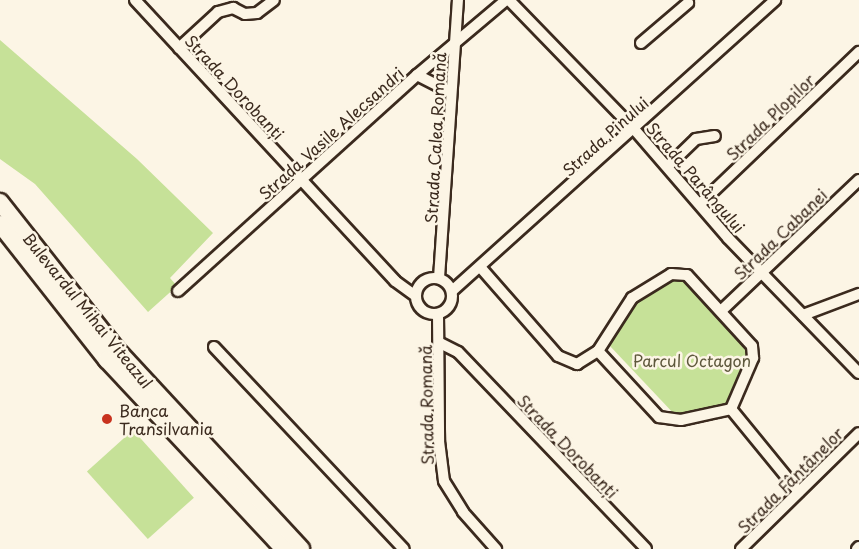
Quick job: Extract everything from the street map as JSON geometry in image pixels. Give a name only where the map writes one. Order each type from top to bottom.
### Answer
[{"type":"main road","name":"Bulevardul Mihai Viteazul","points":[[0,202],[117,350],[301,549]]},
{"type":"main road","name":"Bulevardul Mihai Viteazul","points":[[0,224],[107,360],[284,549]]},
{"type":"street","name":"Strada Dorobanți","points":[[135,0],[300,180],[395,280],[416,296]]},
{"type":"street","points":[[179,48],[218,12],[232,8],[245,14],[257,13],[274,0]]},
{"type":"street","name":"Strada Calea Romană","points":[[439,278],[449,164],[451,92],[458,0]]},
{"type":"street","name":"Strada Vasile Alecsandri","points":[[178,291],[417,75],[508,0]]},
{"type":"street","name":"Strada Parângului","points":[[508,0],[634,129],[761,273],[859,373]]},
{"type":"street","name":"Strada Pinului","points":[[452,291],[775,0]]},
{"type":"street","points":[[641,43],[688,1]]},
{"type":"street","name":"Strada Plopilor","points":[[701,204],[859,52]]},
{"type":"street","points":[[417,75],[451,92]]},
{"type":"street","points":[[668,166],[696,139],[715,136]]},
{"type":"street","name":"Strada Cabanei","points":[[722,310],[859,180]]},
{"type":"street","points":[[481,267],[558,356],[577,364],[598,351],[632,298],[671,274],[687,275],[747,338],[753,358],[731,410]]},
{"type":"street","points":[[439,278],[452,291],[451,303],[438,314],[423,310],[416,296],[423,281],[439,278]]},
{"type":"street","points":[[803,315],[859,294]]},
{"type":"street","name":"Strada Romană","points":[[438,314],[439,441],[444,481],[457,503],[496,549]]},
{"type":"street","name":"Strada Dorobanți","points":[[440,343],[458,352],[646,549]]},
{"type":"street","points":[[214,347],[404,549]]},
{"type":"street","points":[[598,351],[659,417],[681,420],[731,410]]},
{"type":"street","points":[[731,410],[799,492]]},
{"type":"street","name":"Strada Fântânelor","points":[[741,549],[859,433]]},
{"type":"green space","points":[[0,40],[137,159],[213,233],[170,278],[177,286],[148,312],[35,184],[0,159]]},
{"type":"green space","name":"Parcul Octagon","points":[[674,278],[684,278],[748,347],[749,355],[730,402],[676,416],[609,345],[635,302]]},
{"type":"green space","points":[[133,430],[194,498],[148,539],[87,471]]},
{"type":"place","name":"Banca Transilvania","points":[[107,419]]}]
